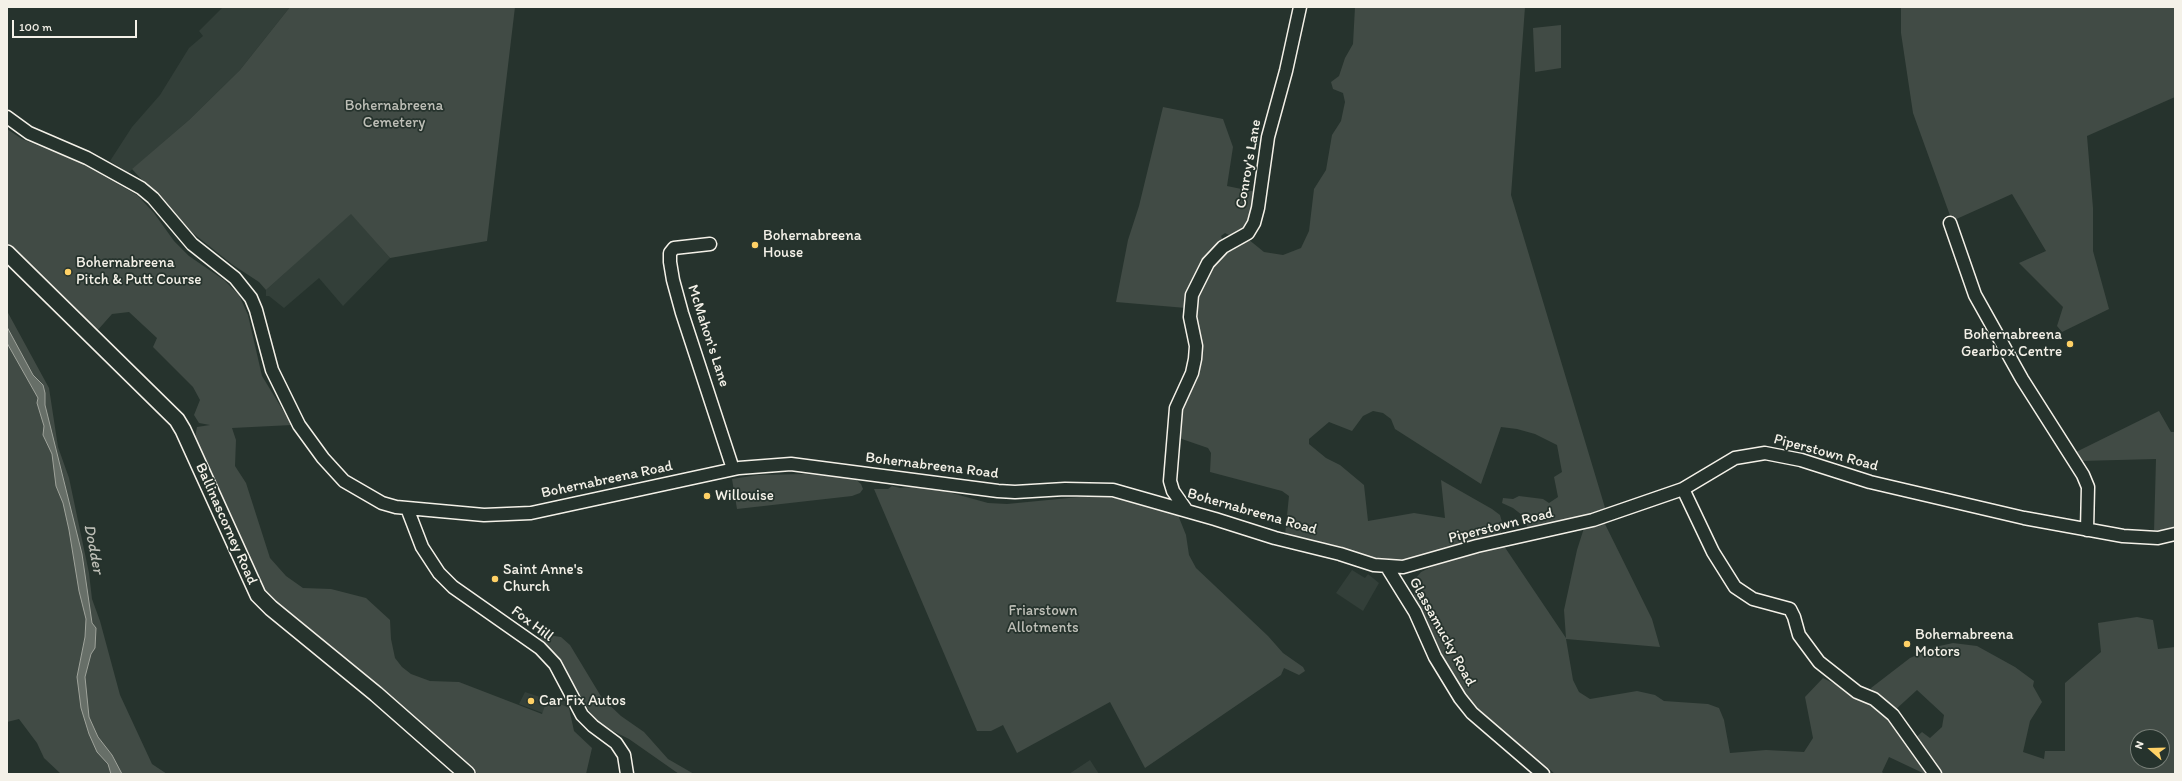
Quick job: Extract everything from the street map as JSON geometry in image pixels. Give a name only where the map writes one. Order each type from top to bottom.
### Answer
[{"type":"main road","name":"Ballinascorney Road","points":[[7,253],[177,420],[184,430],[258,594],[271,608],[376,694],[467,774]]},
{"type":"street","name":"Conroy's Lane","points":[[1187,511],[1173,491],[1170,481],[1176,408],[1192,373],[1195,359],[1196,346],[1190,317],[1192,295],[1208,263],[1223,247],[1248,233],[1254,223],[1258,208],[1268,137],[1286,71],[1300,7]]},
{"type":"street","name":"Bohernabreena Road","points":[[7,117],[29,133],[87,158],[141,188],[153,198],[192,244],[235,278],[248,292],[256,310],[272,370],[290,409],[323,458],[344,481],[357,490],[382,502],[407,508],[484,515],[531,513],[733,469],[791,464],[998,491],[1113,490],[1275,538],[1386,567]]},
{"type":"street","points":[[1950,223],[1975,295],[2022,379],[2083,475],[2088,487],[2087,530]]},
{"type":"street","name":"McMahon's Lane","points":[[710,244],[674,248],[670,252],[670,262],[680,306],[733,469]]},
{"type":"street","name":"Piperstown Road","points":[[1386,567],[1416,564],[1477,546],[1593,520],[1683,489],[1735,458],[1765,453],[1801,460],[1870,482],[2006,514],[2087,530],[2140,538],[2158,538],[2175,534]]},
{"type":"street","points":[[1683,489],[1713,552],[1735,587],[1753,599],[1790,609],[1799,635],[1819,662],[1857,692],[1874,699],[1893,716],[1934,774]]},
{"type":"street","name":"Fox Hill","points":[[407,508],[422,547],[439,573],[453,587],[540,648],[555,664],[582,715],[593,726],[616,743],[624,755],[627,774]]},
{"type":"street","name":"Glassamucky Road","points":[[1386,567],[1415,612],[1434,657],[1460,698],[1472,713],[1543,774]]},
{"type":"shaded area","points":[[223,7],[290,7],[240,70],[189,120],[128,173],[110,161],[132,127],[160,95],[189,48],[203,36],[199,31]]},
{"type":"shaded area","points":[[351,213],[390,258],[343,306],[319,278],[284,308],[269,296],[266,296],[266,290]]},
{"type":"shaded area","points":[[7,327],[33,375],[43,385],[45,405],[82,554],[92,623],[96,628],[95,648],[91,654],[85,677],[89,717],[98,737],[112,755],[122,774],[111,774],[108,764],[97,752],[89,734],[81,708],[77,677],[85,637],[86,619],[79,591],[69,530],[63,503],[56,486],[52,454],[43,435],[44,426],[37,403],[38,398],[7,343]]},
{"type":"shaded area","points":[[1352,570],[1365,578],[1368,574],[1379,583],[1363,611],[1336,593]]},
{"type":"shaded area","points":[[525,692],[543,698],[566,701],[572,724],[519,704]]},
{"type":"shaded area","points":[[1090,760],[1099,774],[1069,774]]},
{"type":"green space","name":"Bohernabreena Cemetery","points":[[290,7],[515,7],[487,241],[390,258],[351,214],[266,290],[259,282],[233,265],[184,226],[132,169],[189,120],[240,70]]},
{"type":"green space","points":[[1355,7],[1525,7],[1511,195],[1606,511],[1529,531],[1522,515],[1513,508],[1502,503],[1503,498],[1513,499],[1519,496],[1543,499],[1549,503],[1558,497],[1554,477],[1562,472],[1557,445],[1535,434],[1517,429],[1501,427],[1481,484],[1395,429],[1391,419],[1383,413],[1373,411],[1363,416],[1352,431],[1329,422],[1309,439],[1309,444],[1326,458],[1340,465],[1364,485],[1368,521],[1414,513],[1445,518],[1441,480],[1500,515],[1502,522],[1501,533],[1405,562],[1385,562],[1285,535],[1289,496],[1282,491],[1210,472],[1211,453],[1208,448],[1176,437],[1177,422],[1190,383],[1195,305],[1208,271],[1229,248],[1248,239],[1264,252],[1283,255],[1301,248],[1309,231],[1314,189],[1326,170],[1332,135],[1341,121],[1345,102],[1343,93],[1333,89],[1331,82],[1339,76],[1345,58],[1353,44]]},
{"type":"green space","points":[[1901,7],[2175,7],[2175,97],[2087,136],[2093,208],[2093,251],[2109,309],[2062,332],[2057,326],[2063,307],[2019,263],[2046,251],[2012,194],[1952,221],[1913,113],[1901,33]]},
{"type":"green space","points":[[1561,25],[1561,68],[1535,72],[1533,28]]},
{"type":"green space","points":[[1163,107],[1223,119],[1233,147],[1227,186],[1256,192],[1253,214],[1247,227],[1231,236],[1225,233],[1221,236],[1223,241],[1186,308],[1116,302],[1128,240],[1139,206]]},
{"type":"green space","points":[[7,129],[22,139],[79,162],[137,195],[154,213],[174,241],[189,256],[224,280],[239,295],[248,315],[262,376],[292,425],[232,428],[236,440],[235,466],[246,483],[270,558],[286,576],[303,588],[331,589],[366,598],[390,620],[391,639],[395,658],[402,667],[411,674],[430,681],[459,682],[542,714],[546,703],[556,702],[569,708],[574,731],[592,748],[586,774],[478,774],[378,687],[276,602],[259,585],[195,437],[197,427],[210,425],[199,423],[194,415],[200,400],[193,387],[153,347],[157,338],[129,312],[112,314],[96,332],[7,244]]},
{"type":"green space","points":[[7,311],[49,388],[58,447],[69,478],[89,573],[92,599],[100,621],[120,695],[152,764],[167,774],[61,774],[44,758],[37,743],[19,719],[7,722]]},
{"type":"green space","points":[[2159,411],[2171,432],[2175,432],[2175,529],[2154,532],[2156,459],[2080,461],[2074,453]]},
{"type":"green space","points":[[805,474],[854,478],[861,484],[863,489],[860,493],[852,496],[737,509],[732,479],[758,475]]},
{"type":"green space","name":"Friarstown Allotments","points":[[892,486],[900,488],[922,486],[988,503],[1007,504],[1079,497],[1111,497],[1178,515],[1186,535],[1189,555],[1196,568],[1268,636],[1283,653],[1303,667],[1305,671],[1299,675],[1284,668],[1281,675],[1145,768],[1110,702],[1017,753],[1003,725],[991,731],[977,731],[874,489],[888,489]]},
{"type":"green space","points":[[1604,522],[1652,619],[1660,647],[1566,639],[1573,680],[1579,692],[1590,699],[1637,691],[1655,695],[1664,701],[1708,704],[1719,708],[1724,720],[1730,753],[1766,750],[1804,752],[1813,738],[1805,697],[1823,678],[1868,701],[1891,718],[1927,769],[1925,774],[1889,757],[1882,772],[1884,774],[1555,774],[1475,707],[1436,646],[1414,595],[1414,580],[1421,572],[1435,565],[1481,551],[1504,546],[1566,638],[1564,610],[1577,550],[1584,528]]},
{"type":"green space","points":[[2137,617],[2153,620],[2158,649],[2175,647],[2175,774],[1937,774],[1913,740],[1922,732],[1930,738],[1942,727],[1944,715],[1917,690],[1894,711],[1874,695],[1871,688],[1910,658],[1935,647],[1953,643],[1977,646],[2015,667],[2034,681],[2033,686],[2042,702],[2030,721],[2023,752],[2044,759],[2045,751],[2065,751],[2065,683],[2101,652],[2098,623]]},
{"type":"green space","points":[[548,635],[561,637],[570,645],[602,698],[621,716],[644,732],[668,759],[694,774],[679,774],[629,739],[605,727],[593,717],[558,658],[538,639]]},
{"type":"place","name":"Bohernabreena House","points":[[755,245]]},
{"type":"place","name":"Bohernabreena Pitch & Putt Course","points":[[68,272]]},
{"type":"place","name":"Bohernabreena Gearbox Centre","points":[[2070,344]]},
{"type":"place","name":"Willouise","points":[[707,496]]},
{"type":"place","name":"Saint Anne's Church","points":[[495,579]]},
{"type":"place","name":"Bohernabreena Motors","points":[[1907,644]]},
{"type":"place","name":"Car Fix Autos","points":[[531,701]]},
{"type":"water label","name":"Dodder","points":[[93,549]]}]
